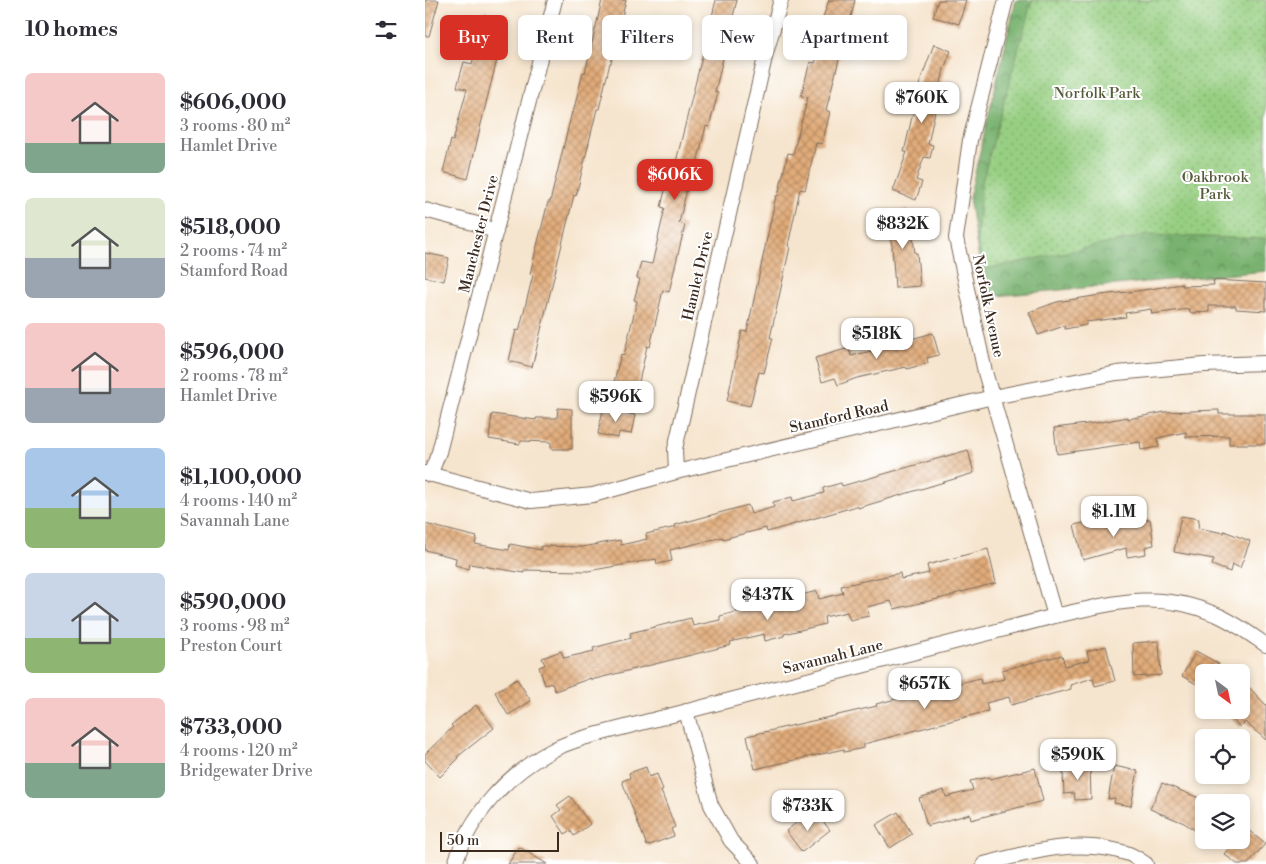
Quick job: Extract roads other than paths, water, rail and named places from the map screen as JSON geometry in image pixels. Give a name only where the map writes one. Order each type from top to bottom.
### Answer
[{"type":"street","name":"Manchester Drive","points":[[428,474],[439,452],[555,0]]},
{"type":"street","name":"Hamlet Drive","points":[[676,472],[675,449],[766,53],[781,0]]},
{"type":"street","name":"Norfolk Avenue","points":[[1006,0],[970,140],[956,238],[985,372],[1055,616]]},
{"type":"street","points":[[425,210],[477,224],[496,232]]},
{"type":"street","name":"Stamford Road","points":[[428,474],[531,501],[593,496],[676,472],[993,397],[1117,373],[1204,365],[1266,364]]},
{"type":"street","name":"Savannah Lane","points":[[455,864],[472,824],[497,791],[523,769],[552,750],[583,738],[1055,616],[1109,604],[1149,599],[1181,603],[1218,615],[1266,645]]},
{"type":"street","points":[[686,711],[711,805],[731,841],[753,864]]},
{"type":"street","points":[[984,864],[1045,849],[1075,846],[1127,853],[1146,864]]},
{"type":"park label","name":"Norfolk Park","points":[[1097,93]]},
{"type":"park label","name":"Oakbrook Park","points":[[1215,186]]}]
